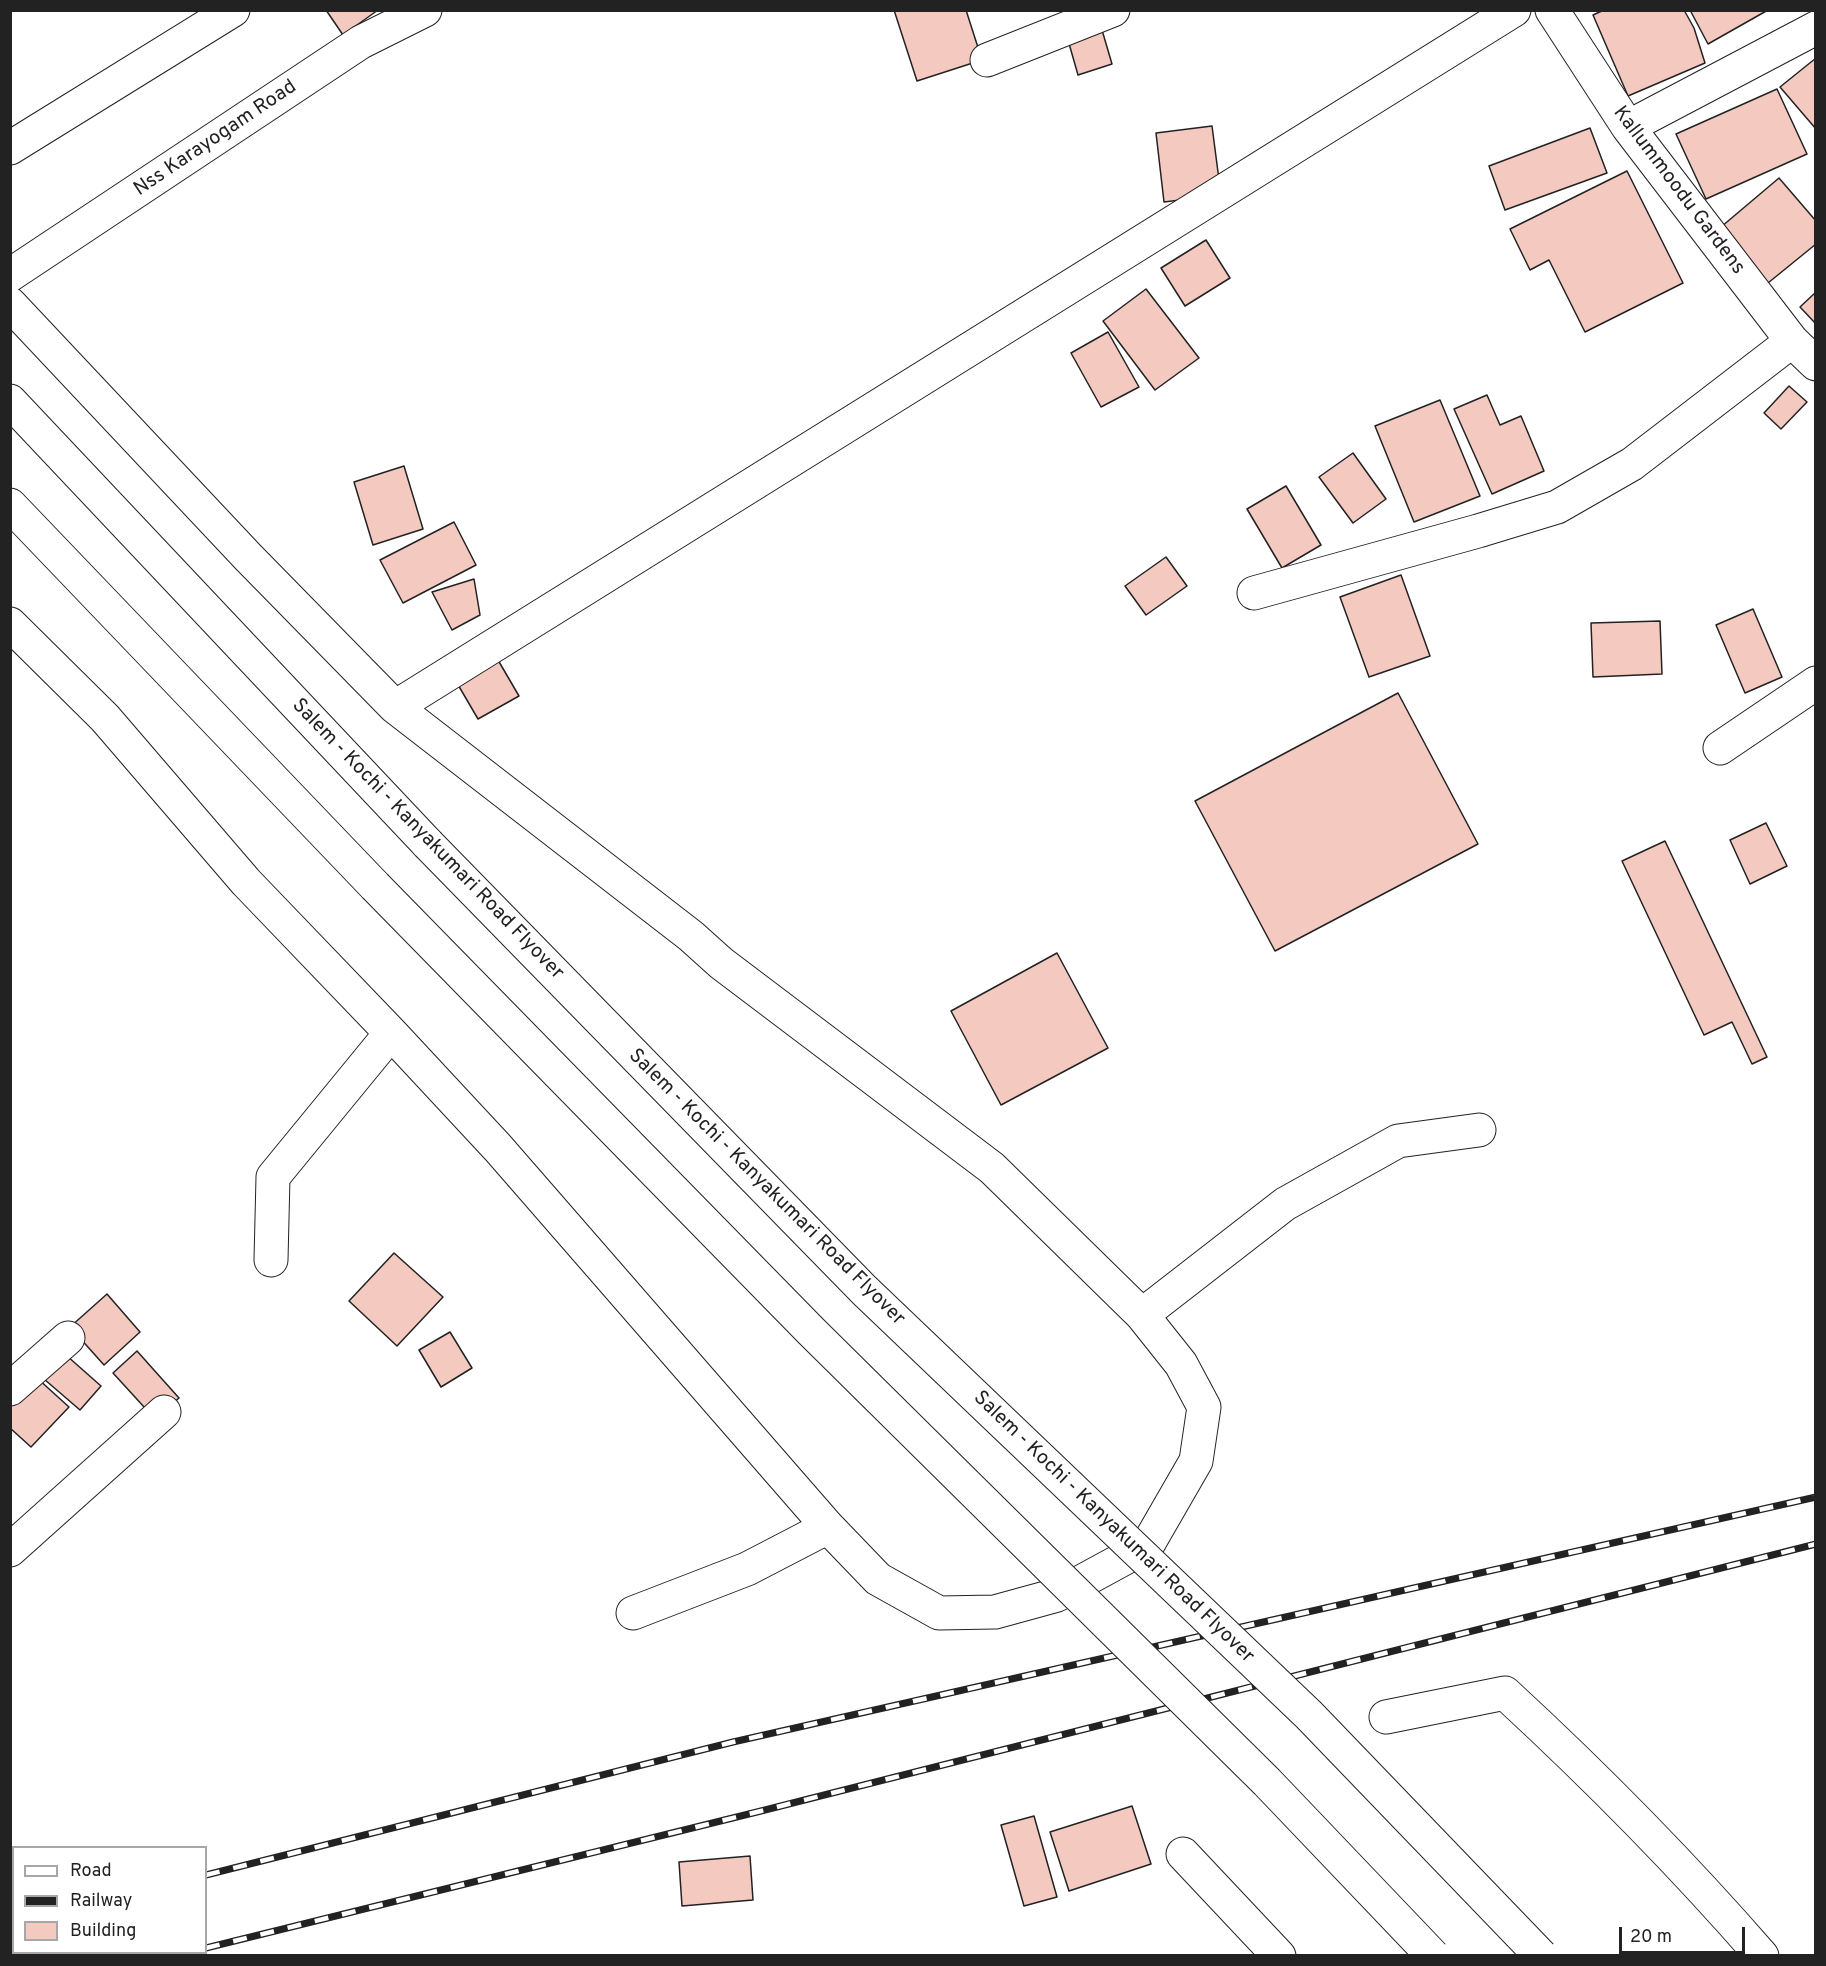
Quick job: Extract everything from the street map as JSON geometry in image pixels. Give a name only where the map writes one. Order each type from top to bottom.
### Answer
[{"type":"main road","points":[[10,148],[232,10]]},
{"type":"main road","name":"Nss Karayogam Road","points":[[10,275],[361,42],[425,10]]},
{"type":"main road","points":[[987,60],[1113,10]]},
{"type":"main road","points":[[395,707],[1514,10]]},
{"type":"main road","name":"Kallummoodu Gardens","points":[[1552,10],[1628,127],[1792,341],[1815,364]]},
{"type":"main road","points":[[1628,127],[1815,28]]},
{"type":"main road","points":[[10,304],[248,557],[395,707],[682,929],[721,963],[992,1168],[1142,1315],[1181,1364],[1204,1407],[1196,1461],[1147,1546],[1058,1595],[995,1612],[939,1613],[878,1579],[828,1527],[498,1148],[392,1033],[246,882],[105,718],[10,624]]},
{"type":"main road","points":[[1254,593],[1557,507],[1632,464],[1792,341]]},
{"type":"main road","name":"Salem - Kochi - Kanyakumari Road Flyover","points":[[10,401],[428,844],[864,1290],[1309,1715],[1541,1956]]},
{"type":"main road","points":[[10,505],[375,886],[811,1331],[1266,1782],[1433,1956]]},
{"type":"main road","points":[[1720,748],[1815,683]]},
{"type":"main road","points":[[271,1260],[273,1177],[392,1033]]},
{"type":"main road","points":[[1142,1315],[1285,1204],[1398,1141],[1479,1130]]},
{"type":"main road","points":[[10,1389],[68,1338]]},
{"type":"main road","points":[[10,1550],[164,1412]]},
{"type":"main road","points":[[633,1613],[747,1569],[828,1527]]},
{"type":"main road","points":[[1386,1717],[1505,1693],[1583,1765],[1725,1913],[1762,1956]]},
{"type":"main road","points":[[1183,1854],[1279,1956]]},
{"type":"building","points":[[326,10],[378,10],[343,35]]},
{"type":"building","points":[[894,10],[966,10],[982,60],[917,81]]},
{"type":"building","points":[[1604,10],[1684,10],[1694,28],[1705,63],[1628,96],[1593,15]]},
{"type":"building","points":[[1690,10],[1768,10],[1708,44]]},
{"type":"building","points":[[1102,30],[1112,64],[1078,75],[1068,40]]},
{"type":"building","points":[[1816,58],[1816,129],[1780,87]]},
{"type":"building","points":[[1777,89],[1807,154],[1706,199],[1676,134]]},
{"type":"building","points":[[1212,126],[1221,195],[1164,202],[1156,133]]},
{"type":"building","points":[[1590,128],[1607,173],[1505,210],[1489,166]]},
{"type":"building","points":[[1627,171],[1683,283],[1585,332],[1549,260],[1530,270],[1510,229]]},
{"type":"building","points":[[1779,178],[1816,221],[1816,244],[1768,283],[1721,227]]},
{"type":"building","points":[[1206,240],[1230,278],[1185,306],[1161,268]]},
{"type":"building","points":[[1146,289],[1199,358],[1155,390],[1103,321]]},
{"type":"building","points":[[1816,292],[1816,324],[1800,307]]},
{"type":"building","points":[[1108,332],[1139,387],[1101,407],[1071,353]]},
{"type":"building","points":[[1789,386],[1807,402],[1781,429],[1764,413]]},
{"type":"building","points":[[1487,395],[1500,425],[1521,416],[1544,471],[1492,494],[1454,409]]},
{"type":"building","points":[[1440,400],[1480,496],[1414,522],[1375,426]]},
{"type":"building","points":[[1353,453],[1386,499],[1353,523],[1319,477]]},
{"type":"building","points":[[404,466],[423,529],[373,545],[354,482]]},
{"type":"building","points":[[1286,486],[1321,545],[1282,568],[1247,509]]},
{"type":"building","points":[[454,522],[476,565],[403,603],[380,560]]},
{"type":"building","points":[[1166,557],[1187,586],[1146,615],[1125,586]]},
{"type":"building","points":[[1401,575],[1430,656],[1369,677],[1340,597]]},
{"type":"building","points":[[474,579],[480,615],[452,630],[432,592]]},
{"type":"building","points":[[1753,609],[1782,677],[1745,693],[1716,625]]},
{"type":"building","points":[[1660,621],[1662,674],[1593,677],[1591,623]]},
{"type":"building","points":[[498,660],[519,696],[478,719],[457,683]]},
{"type":"building","points":[[1398,693],[1478,844],[1275,951],[1195,801]]},
{"type":"building","points":[[1766,823],[1787,866],[1750,884],[1730,840]]},
{"type":"building","points":[[1665,841],[1767,1057],[1752,1064],[1732,1022],[1704,1035],[1622,861]]},
{"type":"building","points":[[1057,953],[1108,1048],[1001,1105],[951,1011]]},
{"type":"building","points":[[394,1253],[443,1297],[397,1346],[349,1301]]},
{"type":"building","points":[[107,1294],[140,1332],[104,1365],[70,1327]]},
{"type":"building","points":[[450,1332],[472,1368],[441,1387],[419,1350]]},
{"type":"building","points":[[58,1348],[101,1386],[80,1410],[37,1373]]},
{"type":"building","points":[[137,1351],[179,1398],[155,1419],[113,1373]]},
{"type":"building","points":[[37,1378],[69,1407],[31,1447],[10,1428],[10,1407]]},
{"type":"building","points":[[1132,1806],[1151,1864],[1069,1891],[1050,1832]]},
{"type":"building","points":[[1034,1816],[1057,1897],[1024,1906],[1001,1825]]},
{"type":"building","points":[[750,1856],[753,1900],[682,1906],[679,1862]]},
{"type":"railway","points":[[207,1875],[733,1742],[1816,1497]]},
{"type":"railway","points":[[207,1948],[761,1811],[1816,1544]]},
{"type":"railway","points":[[175,1956],[181,1954]]}]
